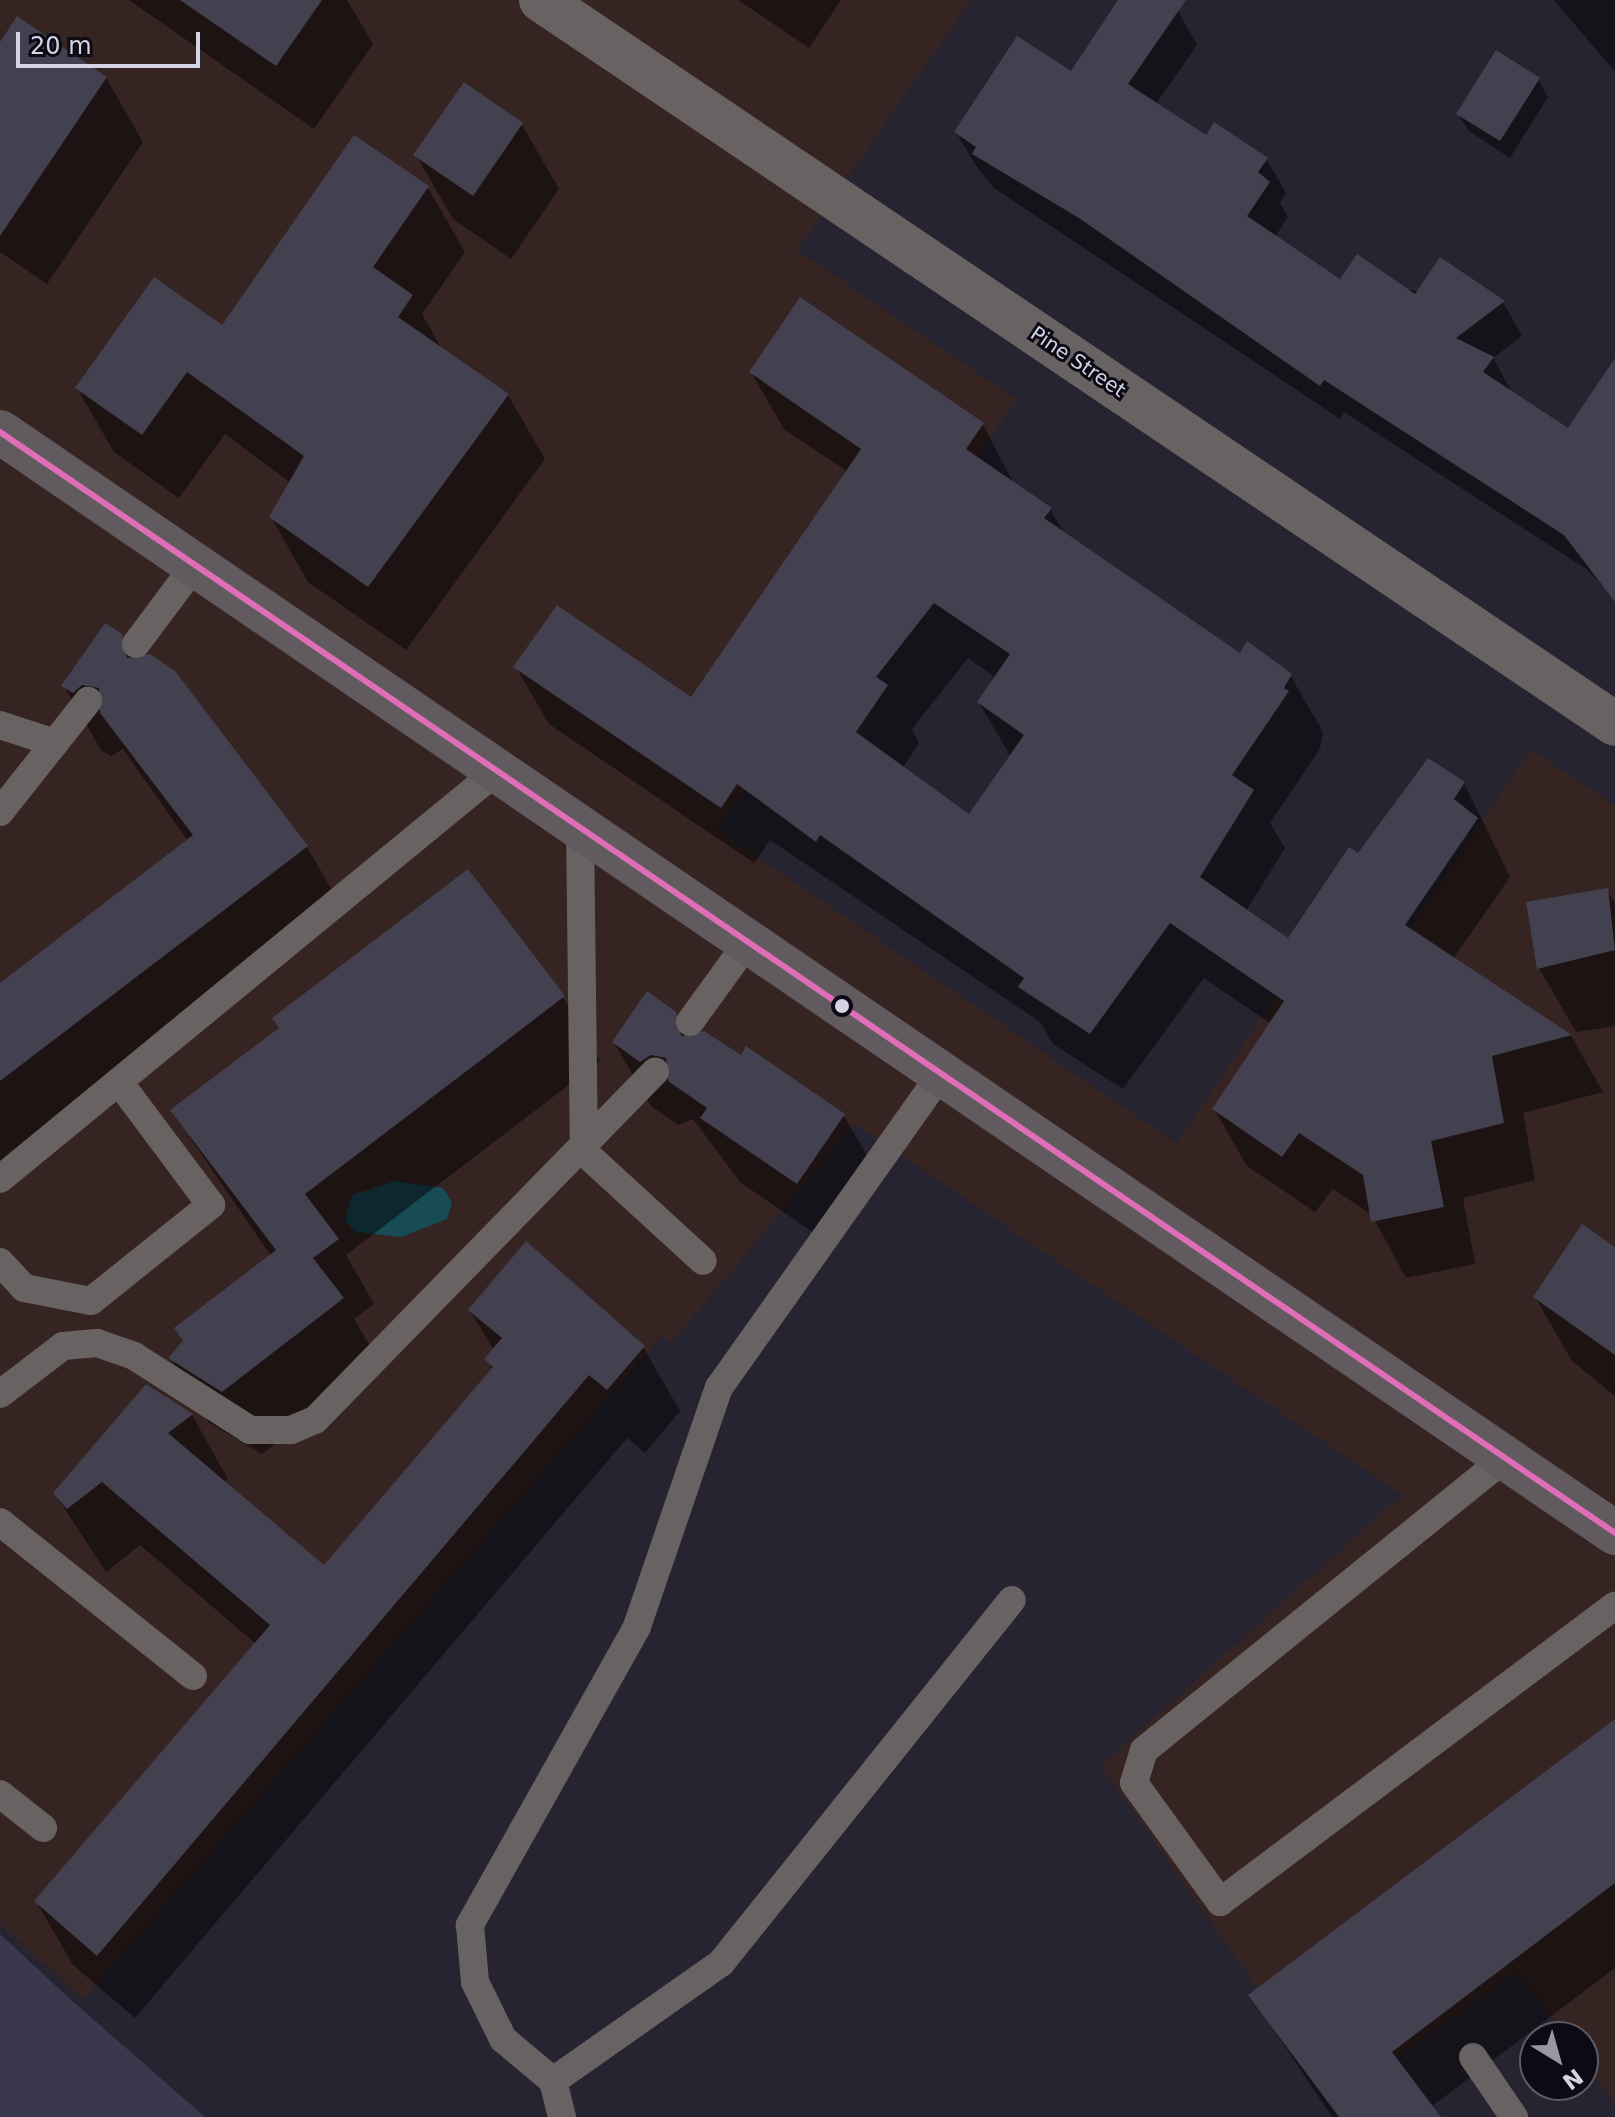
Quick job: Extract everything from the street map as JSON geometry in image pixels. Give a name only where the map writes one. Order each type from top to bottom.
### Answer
[{"type":"main road","points":[[0,432],[1615,1533]]},
{"type":"street","name":"Pine Street","points":[[541,0],[1615,724]]},
{"type":"lane","points":[[136,644],[195,565]]},
{"type":"lane","points":[[0,812],[88,701]]},
{"type":"lane","points":[[0,725],[55,743]]},
{"type":"lane","points":[[0,1179],[497,771]]},
{"type":"lane","points":[[580,828],[584,1152],[703,1261]]},
{"type":"lane","points":[[690,1022],[748,942]]},
{"type":"lane","points":[[0,1394],[63,1346],[97,1343],[134,1356],[250,1430],[291,1430],[341,1400],[584,1152],[655,1071]]},
{"type":"lane","points":[[562,2117],[553,2081],[503,2039],[475,1982],[470,1925],[637,1627],[719,1387],[941,1074]]},
{"type":"lane","points":[[0,1262],[24,1288],[91,1301],[211,1205],[119,1082]]},
{"type":"lane","points":[[1505,1458],[1144,1750],[1134,1783],[1220,1902],[1615,1605]]},
{"type":"lane","points":[[0,1522],[193,1676]]},
{"type":"lane","points":[[553,2081],[721,1963],[1012,1600]]},
{"type":"lane","points":[[0,1794],[43,1828]]},
{"type":"lane","points":[[1473,2057],[1514,2117]]},
{"type":"shaded area","points":[[0,0],[971,0],[797,250],[1017,400],[717,829],[1177,1144],[1313,939],[1376,977],[1531,750],[1615,805],[1615,2103],[1599,2082],[1599,2021],[1554,2021],[1517,1972],[1337,2101],[1101,1766],[1402,1495],[855,1124],[671,1343],[662,1336],[83,2000],[0,1923]]},
{"type":"shaded area","points":[[0,1934],[71,2000],[205,2117],[0,2117]]},
{"type":"water","points":[[395,1181],[443,1188],[452,1202],[447,1219],[401,1237],[355,1232],[345,1220],[352,1195]]},
{"type":"building","points":[[180,0],[322,0],[276,66]]},
{"type":"building","points":[[1118,0],[1186,0],[1128,84],[1206,135],[1214,122],[1268,158],[1258,172],[1270,182],[1247,216],[1340,279],[1357,254],[1415,294],[1440,257],[1505,301],[1456,338],[1494,357],[1483,372],[1568,428],[1615,358],[1615,602],[1564,535],[1324,380],[1320,386],[1079,218],[972,154],[976,147],[954,132],[1017,36],[1071,71]]},
{"type":"building","points":[[17,16],[107,77],[0,236],[0,42]]},
{"type":"building","points":[[1496,50],[1540,78],[1500,141],[1456,114]]},
{"type":"building","points":[[464,82],[523,123],[473,196],[413,155]]},
{"type":"building","points":[[354,135],[429,186],[373,267],[413,295],[398,317],[509,394],[368,587],[269,517],[304,456],[187,372],[142,435],[75,388],[154,277],[222,325]]},
{"type":"building","points":[[800,297],[984,423],[966,449],[1052,508],[1044,518],[1240,653],[1247,641],[1292,674],[1284,688],[1289,691],[1232,775],[1254,790],[1200,877],[1288,938],[1349,847],[1358,853],[1428,758],[1465,782],[1454,799],[1478,818],[1405,925],[1572,1035],[1492,1056],[1504,1123],[1431,1141],[1444,1207],[1371,1222],[1363,1175],[1299,1133],[1282,1157],[1212,1109],[1284,1001],[1170,923],[1090,1034],[1018,987],[1024,978],[820,835],[816,842],[737,784],[721,808],[513,667],[557,605],[691,697],[861,449],[749,372]],"holes":[[[934,603],[1010,654],[977,702],[1024,735],[969,814],[856,732],[888,685],[876,677]]]},
{"type":"building","points":[[105,623],[122,634],[127,658],[150,654],[175,671],[308,846],[0,1081],[0,983],[193,835],[100,713],[99,688],[82,685],[73,693],[61,686]]},
{"type":"building","points":[[468,869],[565,996],[305,1194],[339,1239],[313,1258],[344,1298],[222,1392],[168,1358],[183,1341],[174,1328],[276,1250],[170,1110],[279,1028],[272,1018]]},
{"type":"building","points":[[1608,888],[1615,950],[1537,969],[1526,902]]},
{"type":"building","points":[[647,991],[676,1012],[681,1036],[704,1031],[741,1055],[746,1046],[845,1114],[797,1184],[700,1118],[707,1108],[668,1081],[666,1058],[651,1055],[640,1062],[612,1042]]},
{"type":"building","points":[[1582,1224],[1615,1247],[1615,1355],[1533,1297]]},
{"type":"building","points":[[526,1241],[645,1346],[607,1390],[589,1375],[97,1956],[34,1901],[270,1625],[102,1482],[67,1509],[53,1493],[146,1384],[193,1414],[168,1433],[324,1565],[493,1367],[484,1359],[502,1338],[468,1310]]},
{"type":"building","points":[[1615,1719],[1615,1883],[1392,2052],[1441,2117],[1339,2117],[1248,1995]]},
{"type":"transit line","points":[[0,432],[1615,1533]]}]
